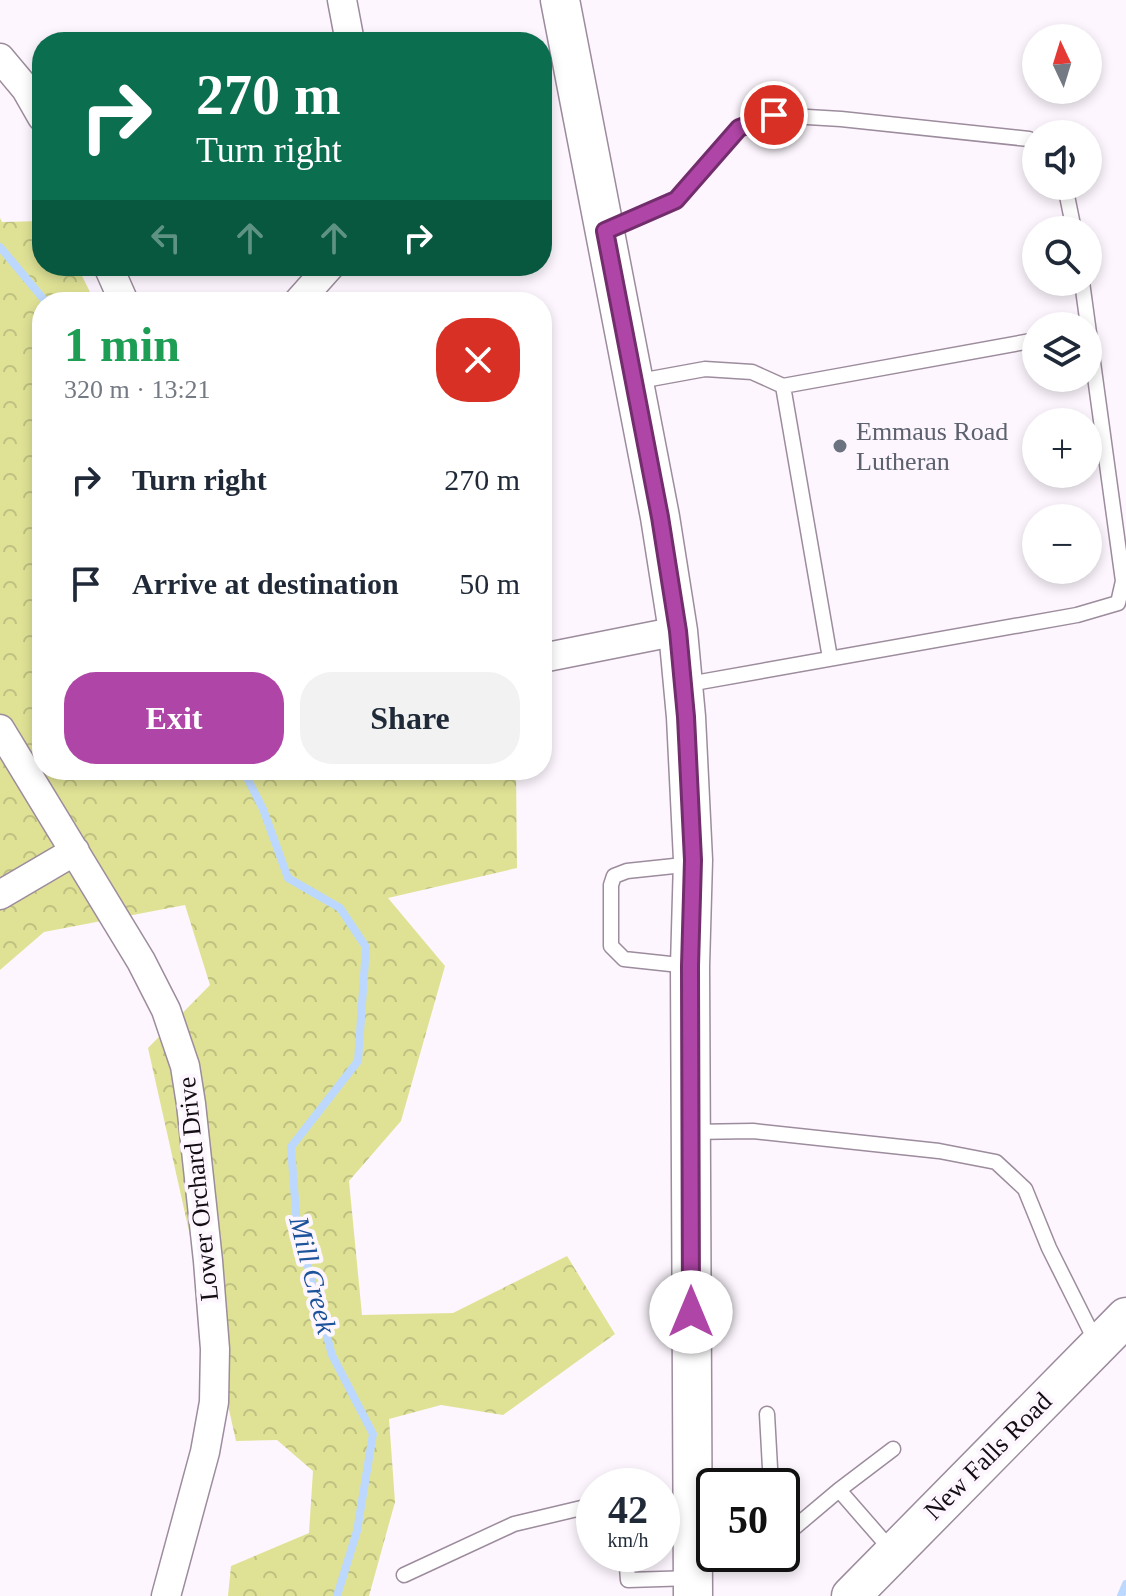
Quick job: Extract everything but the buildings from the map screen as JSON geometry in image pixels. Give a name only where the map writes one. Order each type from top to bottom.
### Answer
[{"type":"main road","points":[[560,0],[660,517],[683,685],[693,864],[690,966],[694,1591]]},
{"type":"main road","name":"New Falls Road","points":[[851,1596],[1126,1317]]},
{"type":"street","points":[[342,0],[348,32]]},
{"type":"street","points":[[0,58],[32,100]]},
{"type":"street","points":[[307,292],[321,276]]},
{"type":"street","points":[[552,656],[678,631]]},
{"type":"street","name":"Lower Orchard Drive","points":[[0,729],[141,961],[166,1010],[185,1066],[215,1349],[214,1402],[205,1452],[166,1596]]},
{"type":"street","points":[[0,895],[75,851]]},
{"type":"lane","points":[[605,231],[676,200],[739,128],[774,115],[1022,138]]},
{"type":"lane","points":[[634,382],[705,369],[752,372],[783,386],[1022,343]]},
{"type":"lane","points":[[783,386],[830,658]]},
{"type":"lane","points":[[683,685],[1077,615],[1118,603],[1123,581],[1097,392]]},
{"type":"lane","points":[[690,966],[624,959],[616,954],[611,946],[611,885],[614,876],[627,871],[693,864]]},
{"type":"lane","points":[[691,1132],[753,1131],[939,1151],[996,1162],[1025,1189],[1049,1248],[1098,1345]]},
{"type":"lane","points":[[767,1414],[770,1468]]},
{"type":"lane","points":[[800,1523],[893,1449]]},
{"type":"lane","points":[[839,1490],[894,1553]]},
{"type":"lane","points":[[404,1575],[514,1524],[576,1509]]},
{"type":"lane","points":[[627,1572],[628,1580],[694,1591]]},
{"type":"green space","points":[[0,218],[2,222],[32,221],[32,276],[82,276],[90,292],[32,292],[32,780],[516,780],[517,868],[388,898],[445,966],[401,1121],[349,1181],[362,1315],[453,1313],[567,1256],[615,1334],[503,1415],[441,1405],[389,1419],[395,1502],[369,1596],[228,1596],[231,1566],[309,1533],[313,1471],[277,1440],[236,1441],[148,1048],[210,985],[185,905],[44,932],[0,970]]},
{"type":"waterway","name":"Mill Creek","points":[[0,247],[38,292]]},
{"type":"waterway","name":"Mill Creek","points":[[248,780],[263,809],[288,878],[340,908],[366,947],[358,1061],[291,1147],[297,1226],[332,1355],[373,1434],[357,1531],[337,1596]]},
{"type":"waterway","points":[[1121,1596],[1126,1584]]},
{"type":"place","name":"Emmaus Road Lutheran","points":[[840,446]]},
{"type":"route","points":[[691,1312],[690,966],[693,860],[686,717],[678,631],[660,517],[605,231],[676,200],[739,128],[774,115]]}]
